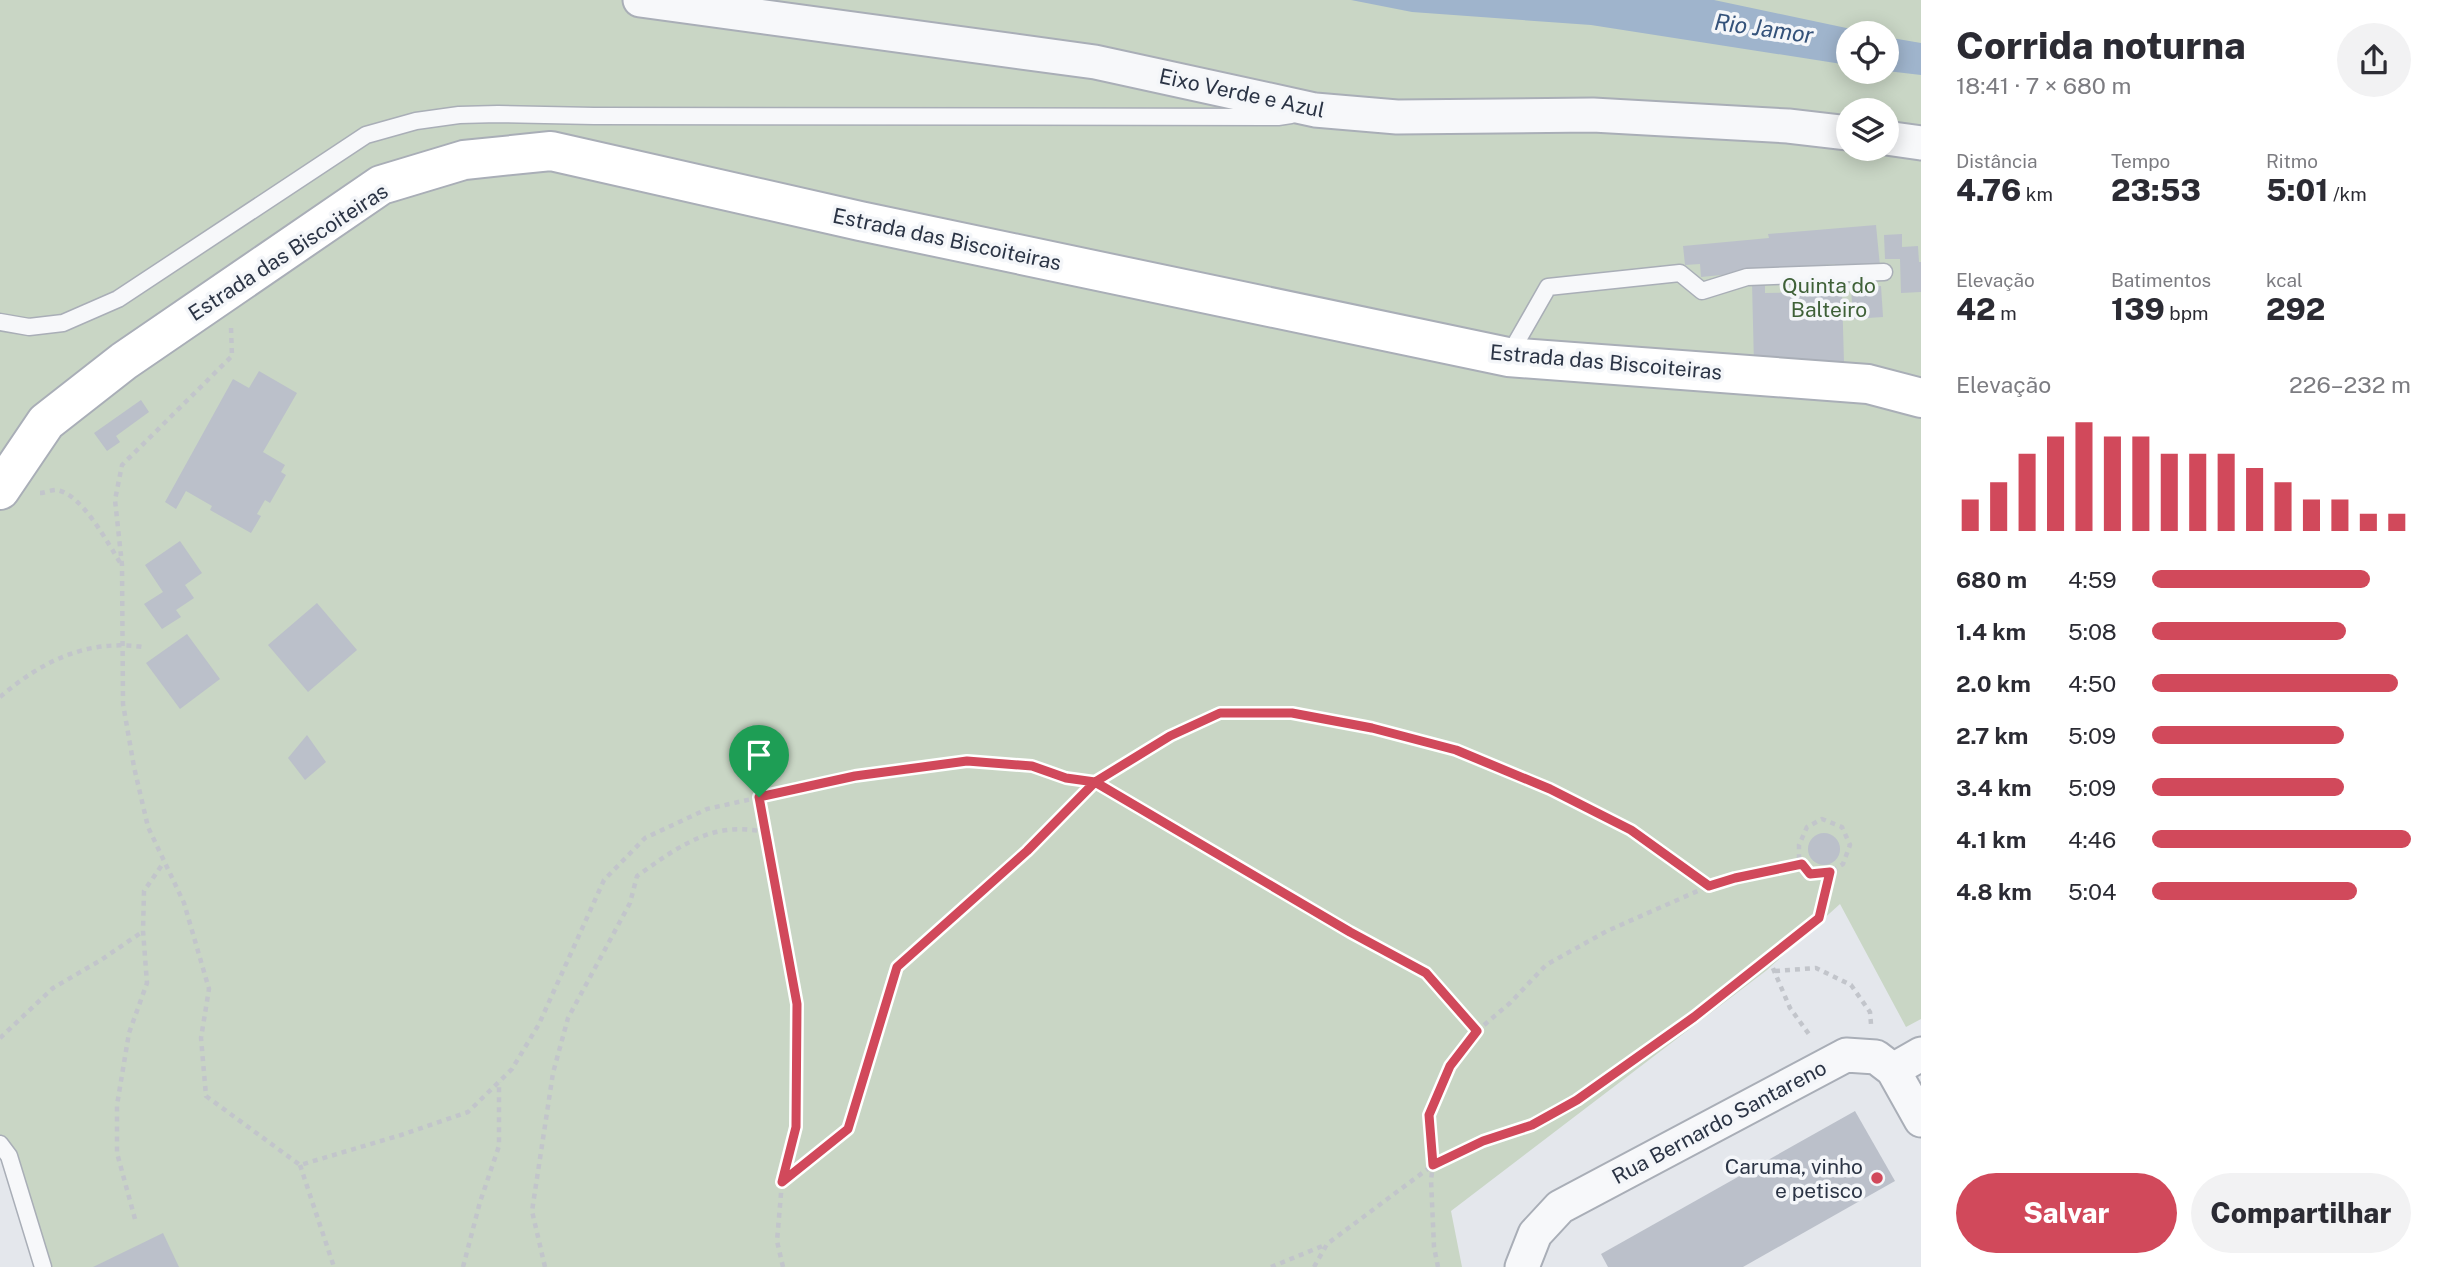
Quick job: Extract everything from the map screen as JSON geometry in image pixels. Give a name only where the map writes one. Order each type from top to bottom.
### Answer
[{"type":"street","name":"Eixo Verde e Azul","points":[[640,0],[1096,62],[1315,110],[1397,117],[1593,115],[1788,126],[1836,132]]},
{"type":"street","points":[[1899,140],[1921,143]]},
{"type":"street","name":"Estrada das Biscoiteiras","points":[[17,492],[46,422],[124,361],[382,185],[464,160],[551,151],[860,221],[1508,357],[1868,384],[1921,398]]},
{"type":"street","name":"Rua Bernardo Santareno","points":[[1522,1267],[1535,1234],[1560,1207],[1846,1055],[1896,1060]]},
{"type":"street","points":[[1896,1060],[1921,1120]]},
{"type":"lane","points":[[0,322],[29,327],[63,323],[118,299],[366,135],[416,121],[459,115],[498,114],[1278,117],[1315,110]]},
{"type":"lane","points":[[1508,357],[1548,287],[1680,273],[1702,291],[1747,277],[1884,272]]},
{"type":"lane","points":[[0,1144],[9,1156],[41,1265]]},
{"type":"path","points":[[230,289],[232,356],[122,465],[114,500],[121,565],[123,704],[148,827],[184,903],[209,989],[201,1038],[206,1096],[300,1165],[334,1267]]},
{"type":"path","points":[[17,492],[57,490],[77,501],[121,565]]},
{"type":"path","points":[[0,697],[48,661],[103,645],[143,648]]},
{"type":"path","points":[[782,1182],[848,1129],[897,967],[1027,851],[1095,782],[1170,736],[1220,713],[1292,713],[1372,728],[1456,750],[1550,789],[1631,830],[1709,886]]},
{"type":"path","points":[[300,1165],[468,1112],[512,1069],[539,1024],[604,880],[645,838],[707,809],[855,776],[967,761],[1032,766],[1066,778],[1095,782],[1350,932],[1426,973],[1477,1031]]},
{"type":"path","points":[[759,797],[797,1004],[796,1127],[782,1182],[778,1241],[783,1267]]},
{"type":"path","points":[[1822,819],[1842,827],[1850,845],[1843,864],[1830,872],[1810,874],[1799,860],[1799,845],[1807,827],[1822,819]]},
{"type":"path","points":[[545,1267],[531,1212],[553,1073],[568,1018],[630,903],[636,876],[686,843],[715,832],[744,827],[764,832]]},
{"type":"path","points":[[135,1219],[117,1153],[117,1105],[129,1033],[147,983],[143,931],[144,891],[164,862]]},
{"type":"path","points":[[1438,1267],[1433,1234],[1433,1165],[1429,1115],[1450,1066],[1477,1031],[1510,1003],[1546,965],[1607,931],[1709,886],[1802,864]]},
{"type":"path","points":[[1271,1267],[1327,1244],[1433,1165],[1483,1141],[1532,1125],[1577,1100],[1694,1017],[1819,918],[1830,872]]},
{"type":"path","points":[[0,1038],[53,988],[143,931]]},
{"type":"path","points":[[1769,959],[1790,1008],[1830,1064]]},
{"type":"path","points":[[1775,971],[1816,968],[1851,985],[1870,1012],[1896,1060]]},
{"type":"path","points":[[463,1267],[480,1202],[499,1146],[499,1081]]},
{"type":"path","points":[[1314,1267],[1327,1244]]},
{"type":"green space","name":"Quinta do Balteiro","points":[[0,0],[1921,0],[1921,1019],[1906,1027],[1840,904],[1767,970],[1451,1211],[1462,1267],[43,1267],[0,1144]]},
{"type":"water","name":"Rio Jamor","points":[[1351,0],[1714,0],[1836,26],[1836,63],[1591,25],[1412,12]]},
{"type":"water","points":[[1899,39],[1921,43],[1921,75],[1899,72]]},
{"type":"building","points":[[1876,225],[1880,266],[1835,270],[1835,264],[1701,277],[1700,264],[1685,265],[1683,246],[1769,238],[1768,234]]},
{"type":"building","points":[[1902,234],[1902,247],[1918,246],[1921,292],[1901,293],[1900,259],[1885,259],[1884,235]]},
{"type":"building","points":[[1752,283],[1765,283],[1765,293],[1842,292],[1844,363],[1754,365]]},
{"type":"building","points":[[1881,286],[1883,317],[1853,319],[1851,287]]},
{"type":"building","points":[[259,371],[297,393],[263,452],[285,465],[281,472],[286,475],[270,503],[265,500],[257,514],[261,516],[251,533],[210,510],[212,506],[186,491],[176,509],[165,502],[233,379],[249,388]]},
{"type":"building","points":[[141,400],[149,412],[116,436],[120,442],[107,451],[94,433]]},
{"type":"building","points":[[180,541],[202,573],[185,585],[194,598],[176,610],[181,617],[162,629],[144,604],[163,592],[145,565]]},
{"type":"building","points":[[317,603],[357,650],[308,692],[268,645]]},
{"type":"building","points":[[187,634],[220,679],[180,709],[146,663]]},
{"type":"building","points":[[307,735],[326,762],[305,780],[288,758]]},
{"type":"building","points":[[1824,833],[1836,837],[1840,849],[1836,861],[1824,865],[1812,861],[1808,849],[1812,837]]},
{"type":"building","points":[[1855,1111],[1895,1181],[1743,1267],[1608,1267],[1601,1254]]},
{"type":"building","points":[[163,1233],[179,1267],[93,1267]]},
{"type":"place","name":"Caruma, vinho e petisco","points":[[1877,1178]]},
{"type":"route","points":[[759,797],[797,1004],[796,1127],[782,1182],[848,1129],[897,967],[1027,851],[1095,782],[1350,932],[1426,973],[1477,1031],[1450,1066],[1429,1115],[1433,1165],[1483,1141],[1532,1125],[1577,1100],[1694,1017],[1819,918],[1830,872],[1810,874],[1802,864],[1709,886],[1631,830],[1550,789],[1456,750],[1372,728],[1292,713],[1220,713],[1170,736],[1095,782],[1066,778],[1032,766],[967,761],[855,776],[759,797]]}]
